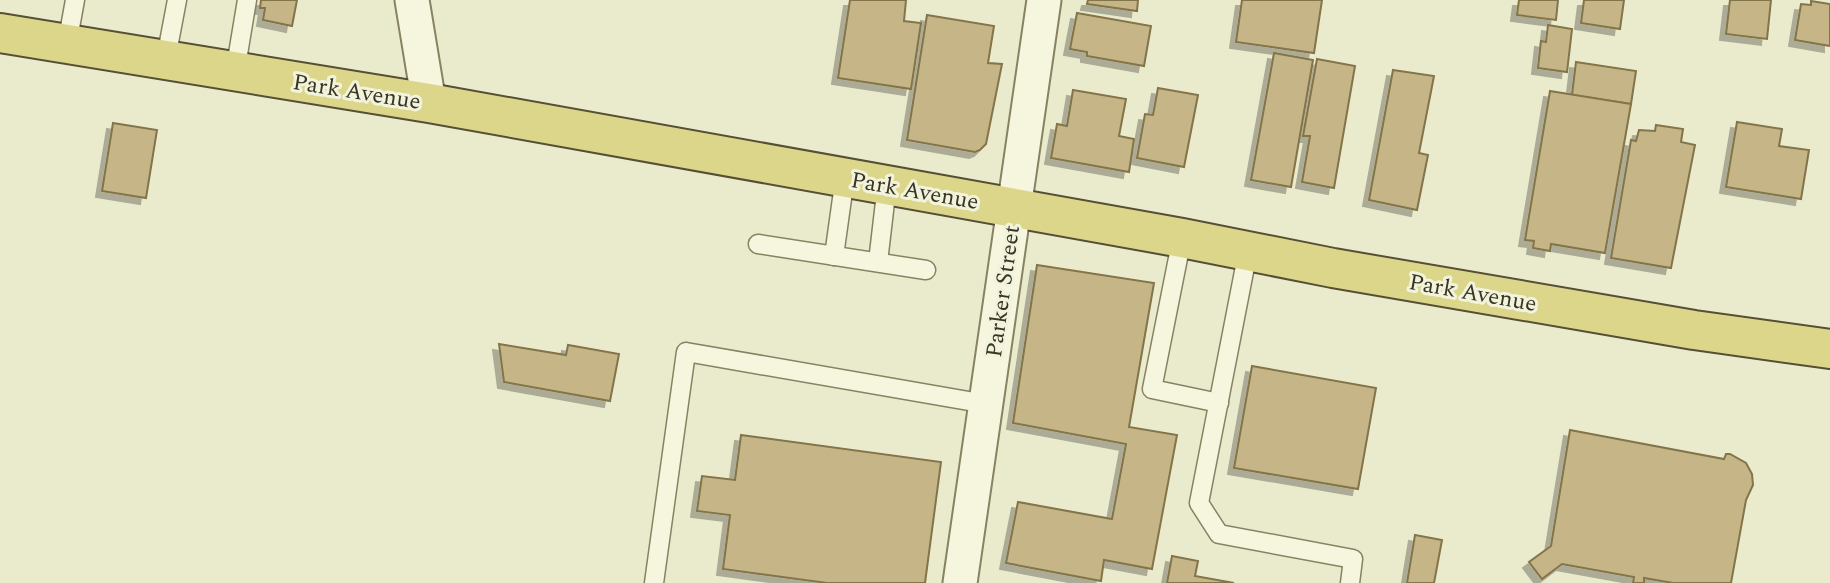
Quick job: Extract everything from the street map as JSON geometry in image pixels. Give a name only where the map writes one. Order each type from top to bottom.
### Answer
[{"type":"highway","name":"Park Avenue","points":[[0,33],[429,103],[1182,238],[1333,268],[1694,330],[1830,349]]},
{"type":"street","points":[[412,0],[429,103]]},
{"type":"street","name":"Parker Street","points":[[960,583],[1044,0]]},
{"type":"lane","points":[[67,44],[75,0]]},
{"type":"lane","points":[[166,58],[177,0]]},
{"type":"lane","points":[[235,72],[247,0]]},
{"type":"lane","points":[[834,256],[845,177]]},
{"type":"lane","points":[[878,262],[887,185]]},
{"type":"lane","points":[[1182,238],[1152,389],[1219,403]]},
{"type":"lane","points":[[758,244],[926,270]]},
{"type":"lane","points":[[1248,251],[1199,503],[1219,534],[1353,559],[1350,583]]},
{"type":"lane","points":[[654,583],[686,352],[986,404]]},
{"type":"building","points":[[261,0],[297,0],[292,26],[263,20],[265,8],[260,8]]},
{"type":"building","points":[[850,0],[906,0],[904,21],[921,23],[911,89],[838,78]]},
{"type":"building","points":[[1088,0],[1138,0],[1137,11],[1087,4]]},
{"type":"building","points":[[1242,0],[1322,0],[1314,53],[1236,42]]},
{"type":"building","points":[[1519,0],[1558,0],[1556,20],[1517,15]]},
{"type":"building","points":[[1584,0],[1624,0],[1620,29],[1581,23]]},
{"type":"building","points":[[1730,0],[1771,0],[1767,39],[1726,34]]},
{"type":"building","points":[[1811,1],[1830,4],[1830,46],[1795,40],[1801,4],[1811,5]]},
{"type":"building","points":[[1077,13],[1151,26],[1144,66],[1087,56],[1087,52],[1070,49]]},
{"type":"building","points":[[927,15],[994,26],[988,63],[1002,64],[986,144],[975,152],[907,140]]},
{"type":"building","points":[[1548,25],[1572,29],[1567,72],[1538,68],[1541,41],[1546,42]]},
{"type":"building","points":[[1274,53],[1313,60],[1291,187],[1251,180]]},
{"type":"building","points":[[1317,59],[1355,66],[1334,188],[1302,182],[1310,136],[1303,136]]},
{"type":"building","points":[[1576,62],[1636,71],[1631,104],[1572,95]]},
{"type":"building","points":[[1393,70],[1434,76],[1419,153],[1428,155],[1417,210],[1369,200]]},
{"type":"building","points":[[1158,88],[1198,95],[1184,167],[1137,158],[1145,114],[1153,115]]},
{"type":"building","points":[[1073,90],[1126,99],[1119,136],[1134,139],[1129,172],[1051,158],[1057,124],[1067,126]]},
{"type":"building","points":[[1550,91],[1631,104],[1605,253],[1551,244],[1550,251],[1533,248],[1534,241],[1525,240]]},
{"type":"building","points":[[1737,122],[1782,129],[1779,146],[1809,150],[1801,199],[1726,187]]},
{"type":"building","points":[[113,123],[157,130],[146,198],[102,191]]},
{"type":"building","points":[[1656,125],[1683,129],[1681,142],[1695,145],[1671,268],[1611,258],[1631,140],[1636,141],[1639,130],[1655,131]]},
{"type":"building","points":[[1037,265],[1154,283],[1129,427],[1177,435],[1152,569],[1104,560],[1101,581],[1006,563],[1018,502],[1112,519],[1126,444],[1013,423]]},
{"type":"building","points":[[499,344],[566,355],[568,345],[619,354],[610,401],[504,382]]},
{"type":"building","points":[[1252,366],[1376,388],[1358,489],[1234,468]]},
{"type":"building","points":[[1570,430],[1724,459],[1726,454],[1730,454],[1746,463],[1752,474],[1753,485],[1746,500],[1731,583],[1673,583],[1644,578],[1644,583],[1633,583],[1634,577],[1562,564],[1542,579],[1529,562],[1551,546]]},
{"type":"building","points":[[741,435],[941,462],[925,583],[827,583],[723,569],[730,515],[697,511],[702,476],[735,480]]},
{"type":"building","points":[[1415,535],[1442,540],[1434,583],[1407,583]]},
{"type":"building","points":[[1172,556],[1198,561],[1195,576],[1234,583],[1167,583]]}]
